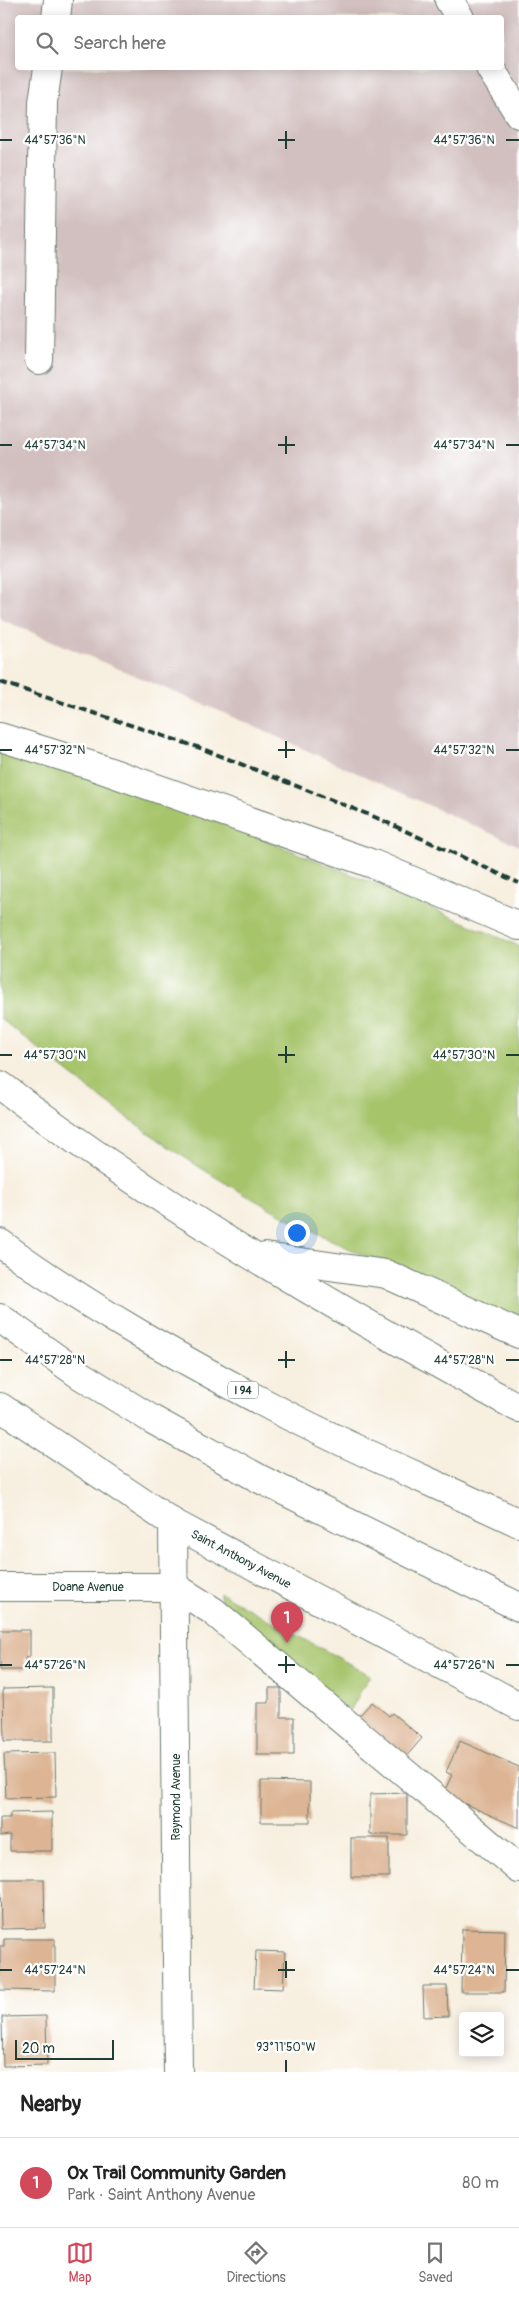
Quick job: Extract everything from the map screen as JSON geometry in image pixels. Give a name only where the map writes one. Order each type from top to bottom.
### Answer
[{"type":"main road","points":[[56,15],[58,0]]},
{"type":"main road","points":[[449,0],[458,15]]},
{"type":"main road","points":[[39,360],[42,102],[48,70]]},
{"type":"main road","points":[[491,70],[519,114]]},
{"type":"main road","points":[[0,737],[93,766],[373,864],[519,926]]},
{"type":"main road","points":[[0,1085],[66,1134],[253,1256],[378,1330],[519,1408]]},
{"type":"main road","name":"I 94","points":[[0,1243],[48,1278],[183,1357],[290,1416],[519,1524]]},
{"type":"main road","points":[[253,1256],[386,1274],[519,1334]]},
{"type":"main road","points":[[0,1318],[80,1375],[161,1424],[260,1479],[519,1607]]},
{"type":"main road","name":"Saint Anthony Avenue","points":[[0,1407],[173,1523],[519,1706]]},
{"type":"main road","name":"Raymond Avenue","points":[[173,1523],[178,2072]]},
{"type":"main road","name":"Doane Avenue","points":[[0,1587],[175,1587]]},
{"type":"main road","points":[[175,1587],[213,1611],[519,1869]]},
{"type":"shaded area","points":[[0,0],[519,0],[519,846],[224,713],[0,619]]},
{"type":"green space","points":[[0,749],[181,807],[366,880],[519,946],[519,1323],[351,1250],[229,1185],[141,1128],[0,1018]]},
{"type":"green space","points":[[220,1593],[370,1675],[350,1711],[221,1612]]},
{"type":"building","points":[[0,1630],[30,1630],[30,1657],[25,1658],[25,1670],[0,1670]]},
{"type":"building","points":[[53,1688],[53,1741],[4,1741],[3,1689]]},
{"type":"building","points":[[269,1688],[281,1688],[281,1717],[294,1717],[294,1755],[257,1755],[257,1703],[269,1703]]},
{"type":"building","points":[[372,1702],[389,1716],[392,1713],[422,1738],[405,1758],[358,1717]]},
{"type":"building","points":[[460,1741],[519,1767],[519,1828],[443,1794],[452,1775],[446,1772]]},
{"type":"building","points":[[55,1753],[56,1797],[6,1798],[4,1754]]},
{"type":"building","points":[[261,1781],[310,1782],[310,1822],[261,1822]]},
{"type":"building","points":[[407,1793],[407,1835],[370,1835],[370,1794]]},
{"type":"building","points":[[52,1812],[52,1851],[10,1851],[10,1835],[0,1836],[0,1818],[10,1818],[10,1813]]},
{"type":"building","points":[[351,1838],[389,1838],[389,1877],[351,1877]]},
{"type":"building","points":[[0,1879],[44,1879],[45,1928],[1,1929]]},
{"type":"building","points":[[462,1929],[505,1930],[504,1992],[461,1992]]},
{"type":"building","points":[[4,1939],[55,1939],[55,1991],[0,1990],[0,1946],[4,1946]]},
{"type":"building","points":[[256,1951],[285,1952],[283,1989],[254,1988]]},
{"type":"building","points":[[423,1986],[447,1986],[448,2016],[424,2017]]},
{"type":"building","points":[[46,2016],[47,2065],[3,2066],[2,2017]]},
{"type":"railway","points":[[0,682],[203,749],[377,818],[519,883]]},
{"type":"place","name":"Ox Trail Community Garden","points":[[287,1643]]}]
